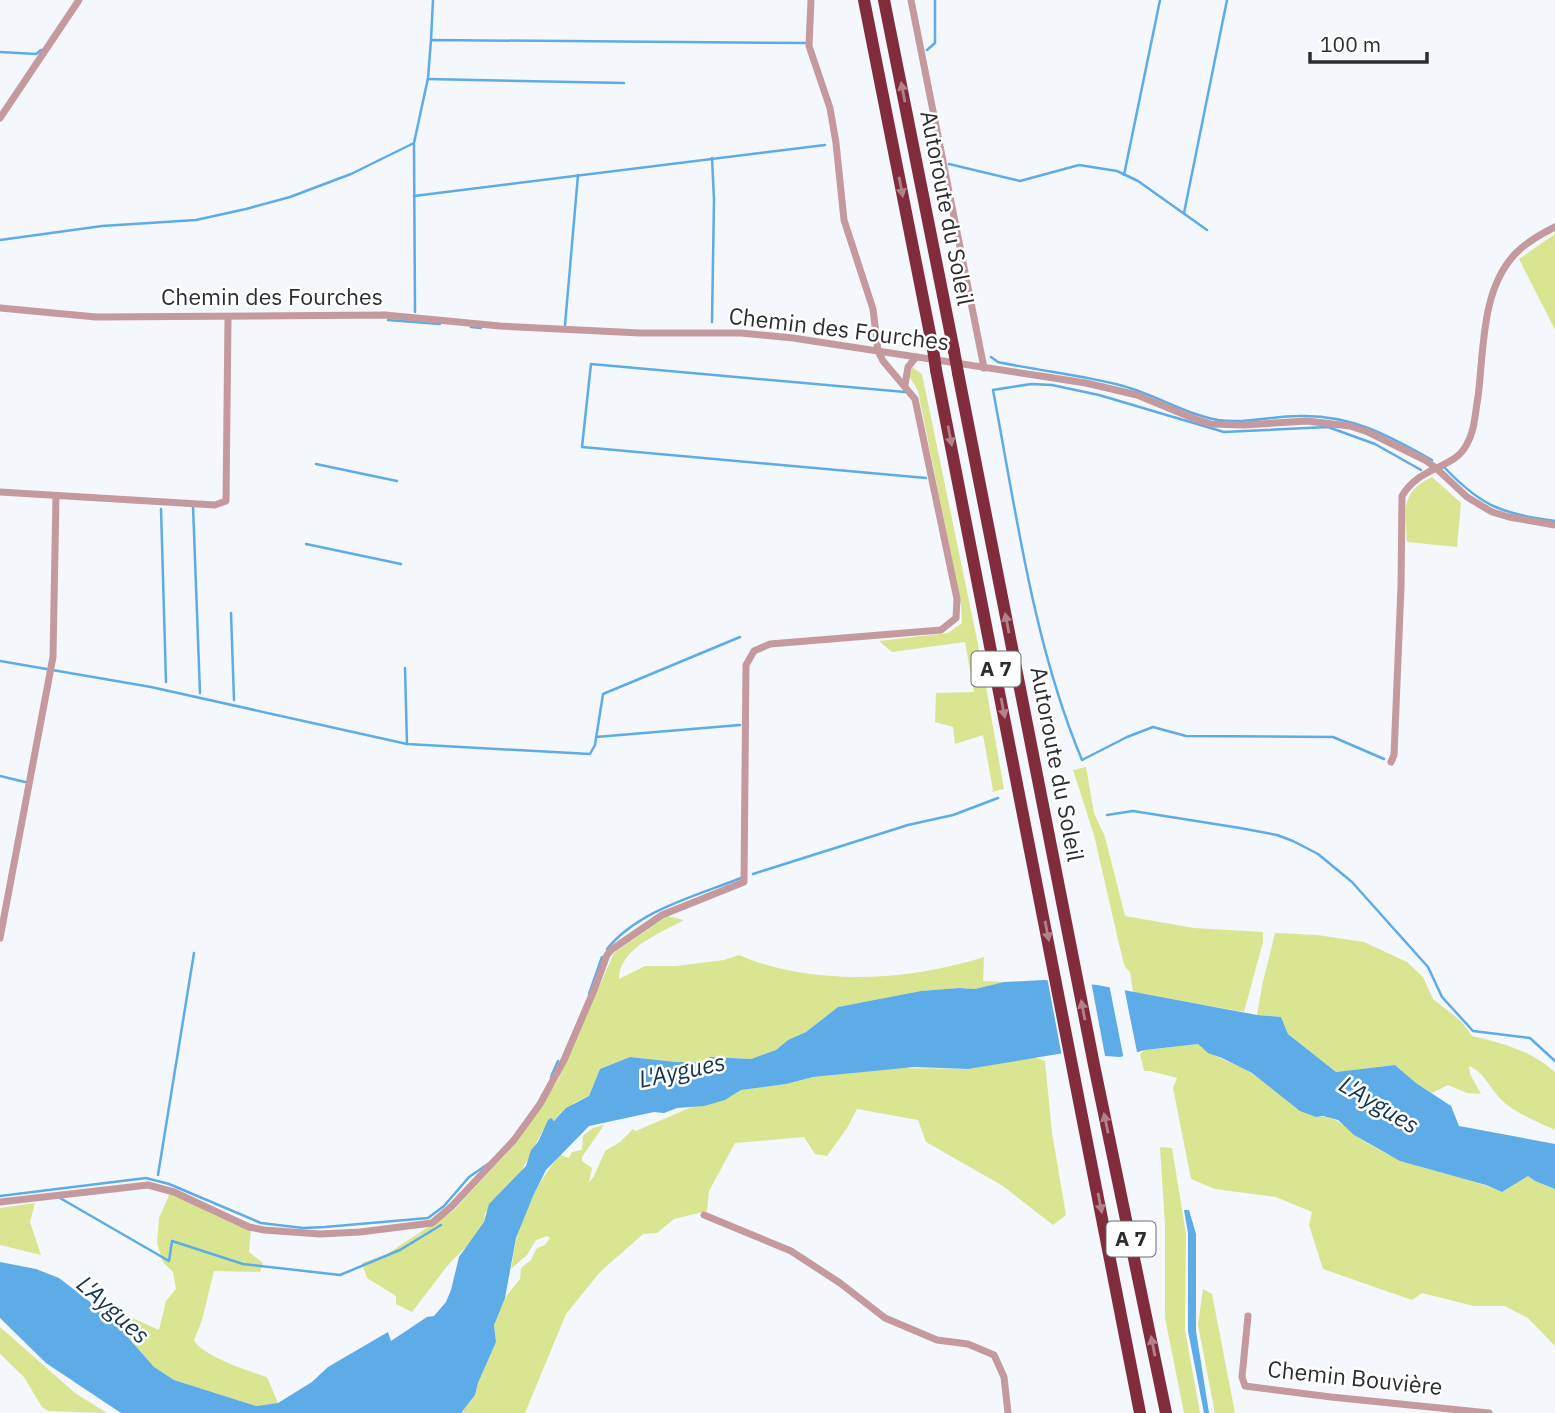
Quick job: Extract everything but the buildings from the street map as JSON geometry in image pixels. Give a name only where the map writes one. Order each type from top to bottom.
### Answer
[{"type":"highway","name":"Autoroute du Soleil","points":[[864,0],[1140,1413]]},
{"type":"highway","name":"Autoroute du Soleil","points":[[884,0],[1094,1065],[1166,1413]]},
{"type":"street","points":[[0,118],[79,0]]},
{"type":"street","points":[[0,1202],[148,1185],[174,1192],[249,1227],[264,1230],[320,1234],[432,1223],[451,1207],[514,1140],[540,1104],[564,1060],[611,950],[663,915],[744,882],[746,665],[754,651],[771,644],[941,630],[956,618],[957,599],[915,399],[883,362],[878,351],[873,309],[844,220],[830,108],[810,46],[811,0]]},
{"type":"street","points":[[911,0],[984,368]]},
{"type":"street","points":[[1391,762],[1395,743],[1402,496],[1421,474],[1457,458],[1467,445],[1472,433],[1486,321],[1494,291],[1501,274],[1516,253],[1535,237],[1555,227]]},
{"type":"street","name":"Chemin des Fourches","points":[[0,308],[96,317],[385,315],[604,332],[741,333],[793,338],[1086,383],[1137,395],[1211,424],[1227,426],[1332,422],[1368,432],[1436,468],[1467,497],[1492,512],[1555,525]]},
{"type":"street","points":[[0,492],[215,505],[226,501],[228,317]]},
{"type":"street","points":[[905,385],[908,367],[916,357]]},
{"type":"street","points":[[0,937],[53,657],[56,496]]},
{"type":"street","points":[[704,1215],[792,1251],[885,1318],[937,1340],[968,1344],[994,1355],[1004,1377],[1008,1413]]},
{"type":"street","name":"Chemin Bouvière","points":[[1248,1316],[1242,1377],[1245,1385],[1331,1397],[1489,1413]]},
{"type":"green space","points":[[1555,234],[1555,330],[1519,259]]},
{"type":"green space","points":[[912,367],[922,374],[981,659],[1004,789],[992,792],[983,735],[955,744],[953,727],[935,722],[936,693],[974,692],[965,642],[892,652],[879,641],[948,633],[962,623],[961,605],[918,391],[909,376]]},
{"type":"green space","points":[[1432,477],[1461,503],[1457,547],[1407,542],[1406,512],[1410,496],[1414,489]]},
{"type":"green space","points":[[1086,767],[1094,813],[1105,837],[1125,916],[1194,928],[1263,932],[1263,942],[1244,1012],[1133,992],[1094,835],[1073,770]]},
{"type":"green space","points":[[667,916],[684,920],[653,936],[634,950],[621,968],[619,979],[645,966],[676,966],[724,960],[739,955],[798,972],[861,977],[924,971],[984,957],[983,981],[1004,982],[975,989],[921,991],[838,1007],[806,1032],[788,1040],[776,1050],[751,1059],[710,1057],[703,1062],[676,1062],[630,1057],[600,1069],[589,1096],[574,1103],[543,1130],[520,1174],[485,1213],[484,1222],[472,1241],[448,1265],[412,1312],[396,1304],[396,1296],[367,1278],[362,1263],[387,1254],[453,1211],[517,1142],[558,1080],[614,953]]},
{"type":"green space","points":[[1275,933],[1317,935],[1364,942],[1407,962],[1423,977],[1433,999],[1461,1021],[1472,1036],[1516,1049],[1536,1058],[1555,1072],[1555,1130],[1510,1107],[1500,1099],[1480,1073],[1469,1066],[1470,1074],[1481,1094],[1467,1093],[1448,1085],[1432,1093],[1395,1065],[1336,1072],[1288,1034],[1281,1017],[1257,1015]]},
{"type":"green space","points":[[1198,1044],[1210,1053],[1251,1073],[1316,1117],[1328,1117],[1337,1121],[1359,1138],[1393,1156],[1502,1192],[1528,1176],[1555,1189],[1555,1346],[1528,1318],[1505,1306],[1474,1306],[1422,1293],[1412,1300],[1323,1269],[1309,1225],[1312,1212],[1276,1197],[1215,1189],[1191,1179],[1173,1088],[1177,1078],[1144,1071],[1140,1054],[1145,1050]]},
{"type":"green space","points":[[1034,1057],[1045,1061],[1052,1133],[1066,1215],[1053,1225],[1003,1186],[926,1142],[918,1120],[857,1109],[827,1156],[815,1154],[804,1137],[735,1143],[709,1191],[707,1211],[674,1219],[657,1233],[643,1234],[600,1272],[566,1314],[525,1413],[461,1413],[475,1395],[496,1342],[494,1325],[505,1298],[520,1279],[521,1268],[531,1260],[536,1249],[545,1245],[550,1238],[547,1236],[536,1240],[527,1255],[511,1269],[517,1237],[529,1204],[560,1155],[569,1158],[572,1152],[582,1150],[583,1136],[593,1128],[604,1125],[582,1157],[582,1161],[592,1168],[589,1183],[605,1151],[620,1142],[633,1129],[636,1131],[689,1108],[725,1100],[741,1090],[813,1077],[898,1068],[968,1069]]},
{"type":"green space","points":[[1160,1147],[1172,1148],[1186,1234],[1185,1330],[1200,1413],[1184,1413],[1165,1318],[1165,1225]]},
{"type":"green space","points":[[170,1193],[251,1230],[249,1252],[263,1263],[260,1272],[214,1271],[202,1320],[194,1340],[198,1346],[216,1357],[267,1377],[278,1403],[256,1406],[174,1380],[154,1367],[111,1318],[119,1312],[159,1330],[166,1301],[176,1289],[173,1272],[163,1262],[157,1243],[159,1218]]},
{"type":"green space","points":[[35,1203],[30,1222],[41,1255],[0,1245],[0,1208]]},
{"type":"green space","points":[[1203,1289],[1212,1294],[1235,1413],[1215,1413],[1198,1325]]},
{"type":"green space","points":[[0,1327],[75,1393],[107,1413],[48,1411],[42,1407],[24,1377],[0,1354]]},
{"type":"water","name":"L'Aygues","points":[[1044,980],[1097,985],[1257,1015],[1281,1017],[1288,1034],[1336,1072],[1395,1065],[1416,1083],[1451,1106],[1459,1126],[1555,1144],[1555,1189],[1528,1176],[1502,1192],[1400,1161],[1354,1135],[1338,1120],[1316,1117],[1300,1111],[1252,1073],[1208,1053],[1198,1044],[1145,1050],[1120,1057],[1064,1053],[968,1069],[914,1067],[813,1077],[741,1090],[725,1100],[704,1106],[677,1108],[664,1113],[654,1112],[589,1126],[546,1170],[533,1196],[516,1238],[505,1298],[494,1325],[496,1342],[475,1395],[461,1413],[121,1413],[46,1363],[0,1318],[0,1262],[36,1269],[59,1278],[111,1318],[154,1367],[174,1380],[256,1406],[278,1403],[312,1382],[328,1367],[388,1332],[391,1341],[427,1317],[434,1316],[446,1302],[459,1257],[484,1222],[489,1204],[526,1166],[531,1150],[538,1142],[548,1120],[551,1118],[554,1121],[566,1108],[589,1096],[600,1069],[630,1057],[676,1062],[703,1062],[710,1057],[751,1059],[776,1050],[788,1040],[806,1032],[838,1007],[921,991],[975,989],[1004,982]]},
{"type":"water","points":[[1184,1210],[1189,1210],[1196,1234],[1196,1331],[1209,1413],[1204,1413],[1188,1331],[1188,1233]]},
{"type":"pier","points":[[1047,977],[1091,981],[1106,1061],[1062,1057]]},
{"type":"pier","points":[[1109,984],[1124,987],[1138,1057],[1124,1060]]},
{"type":"waterway","points":[[431,40],[433,0]]},
{"type":"waterway","points":[[927,50],[935,43],[935,0]]},
{"type":"waterway","points":[[1124,175],[1160,0]]},
{"type":"waterway","points":[[1184,213],[1227,0]]},
{"type":"waterway","points":[[0,240],[102,226],[196,220],[290,197],[351,174],[414,143],[428,78],[431,40],[807,43]]},
{"type":"waterway","points":[[0,52],[36,54],[41,50]]},
{"type":"waterway","points":[[428,79],[624,83]]},
{"type":"waterway","points":[[414,144],[415,312]]},
{"type":"waterway","points":[[414,196],[825,145]]},
{"type":"waterway","points":[[712,158],[712,322]]},
{"type":"waterway","points":[[949,164],[1020,181],[1079,165],[1117,171],[1138,181],[1207,230]]},
{"type":"waterway","points":[[565,325],[578,175]]},
{"type":"waterway","points":[[388,320],[440,324]]},
{"type":"waterway","points":[[471,327],[481,328]]},
{"type":"waterway","points":[[991,357],[998,362],[1123,386],[1218,420],[1317,416],[1352,422],[1400,442],[1432,460]]},
{"type":"waterway","points":[[905,392],[591,364],[582,447],[926,478]]},
{"type":"waterway","points":[[1384,759],[1333,737],[1186,736],[1153,727],[1082,760],[1065,716],[1039,625],[993,390],[1031,384],[1052,385],[1099,395],[1224,432],[1328,427],[1375,444],[1421,470]]},
{"type":"waterway","points":[[316,464],[397,481]]},
{"type":"waterway","points":[[1445,468],[1470,492],[1494,506],[1521,515],[1555,521]]},
{"type":"waterway","points":[[193,506],[200,693]]},
{"type":"waterway","points":[[161,509],[166,682]]},
{"type":"waterway","points":[[306,544],[401,564]]},
{"type":"waterway","points":[[231,613],[234,700]]},
{"type":"waterway","points":[[0,661],[151,687],[407,744],[590,754],[595,745],[603,694],[740,637]]},
{"type":"waterway","points":[[405,668],[407,744]]},
{"type":"waterway","points":[[596,737],[740,725]]},
{"type":"waterway","points":[[0,776],[25,782]]},
{"type":"waterway","points":[[753,874],[908,825],[953,815],[998,798]]},
{"type":"waterway","points":[[1107,815],[1133,811],[1240,828],[1277,835],[1318,854],[1352,882],[1428,967],[1442,997],[1473,1031],[1530,1038],[1555,1061]]},
{"type":"waterway","points":[[607,949],[620,935],[652,914],[741,878]]},
{"type":"waterway","points":[[158,1175],[194,953]]},
{"type":"waterway","points":[[589,994],[602,957]]},
{"type":"waterway","points":[[551,1077],[558,1061]]},
{"type":"waterway","points":[[0,1196],[146,1178],[169,1184],[261,1223],[303,1228],[325,1227],[428,1218],[444,1206],[469,1177],[488,1164]]},
{"type":"waterway","points":[[60,1198],[169,1261],[172,1241],[243,1264],[340,1275],[400,1250],[441,1225]]}]
